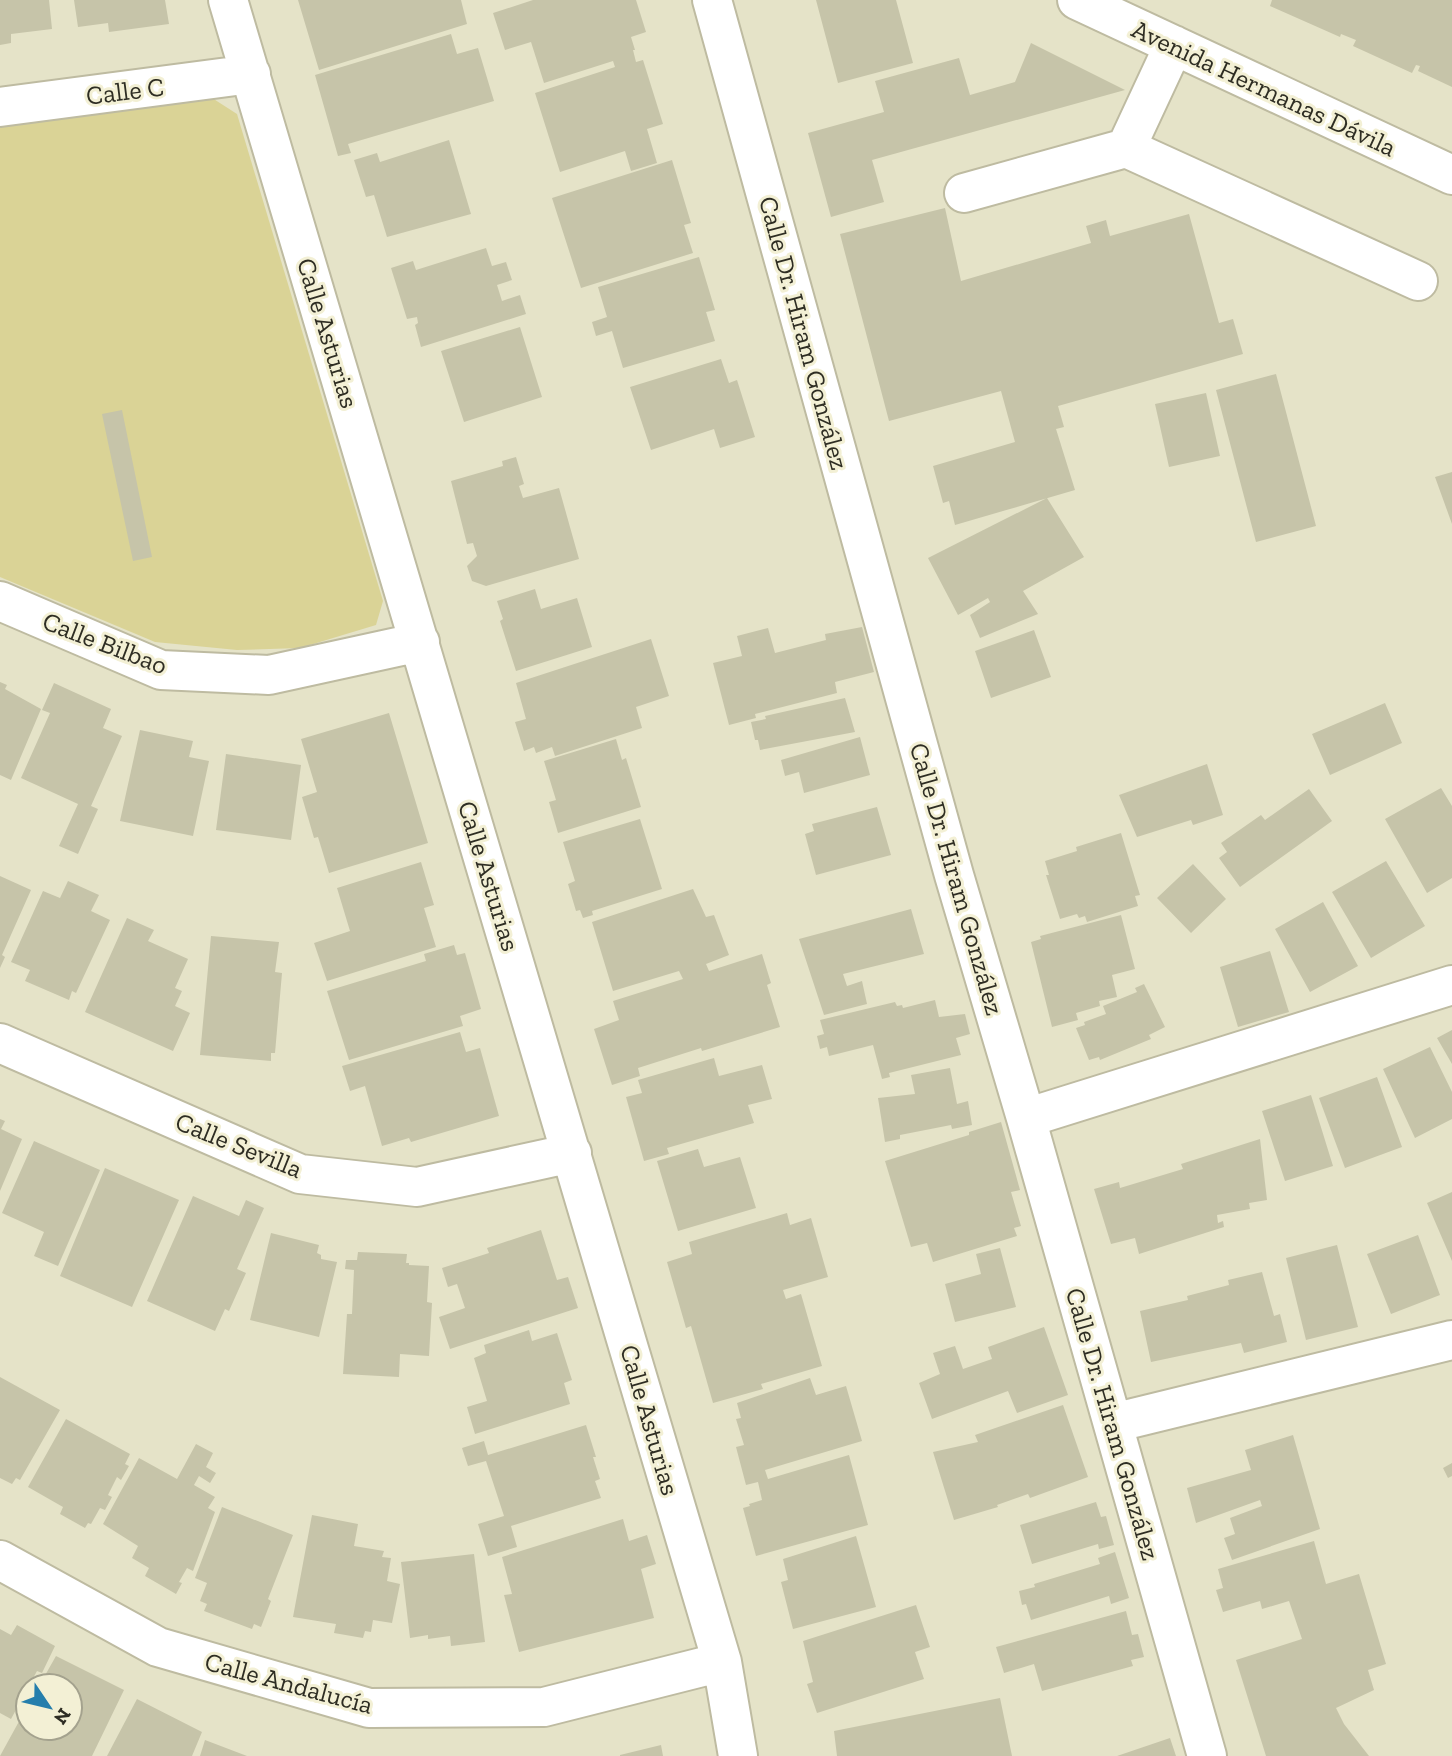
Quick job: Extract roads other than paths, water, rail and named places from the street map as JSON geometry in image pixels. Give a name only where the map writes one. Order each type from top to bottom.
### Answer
[{"type":"street","name":"Calle Asturias","points":[[228,0],[722,1662],[738,1756]]},
{"type":"street","name":"Calle Dr. Hiram González","points":[[712,0],[954,875],[1026,1118],[1207,1756]]},
{"type":"street","name":"Avenida Hermanas Dávila","points":[[1077,0],[1452,175]]},
{"type":"street","points":[[1126,148],[1174,46]]},
{"type":"street","name":"Calle C","points":[[0,107],[251,75]]},
{"type":"street","points":[[964,193],[1126,148],[1418,281]]},
{"type":"street","name":"Calle Bilbao","points":[[0,601],[161,670],[269,675],[420,642]]},
{"type":"street","points":[[1026,1118],[1452,985]]},
{"type":"street","name":"Calle Sevilla","points":[[0,1043],[300,1174],[417,1187],[572,1153]]},
{"type":"street","points":[[1113,1423],[1452,1340]]},
{"type":"street","name":"Calle Andalucía","points":[[0,1560],[158,1647],[369,1708],[544,1707],[722,1662]]}]
